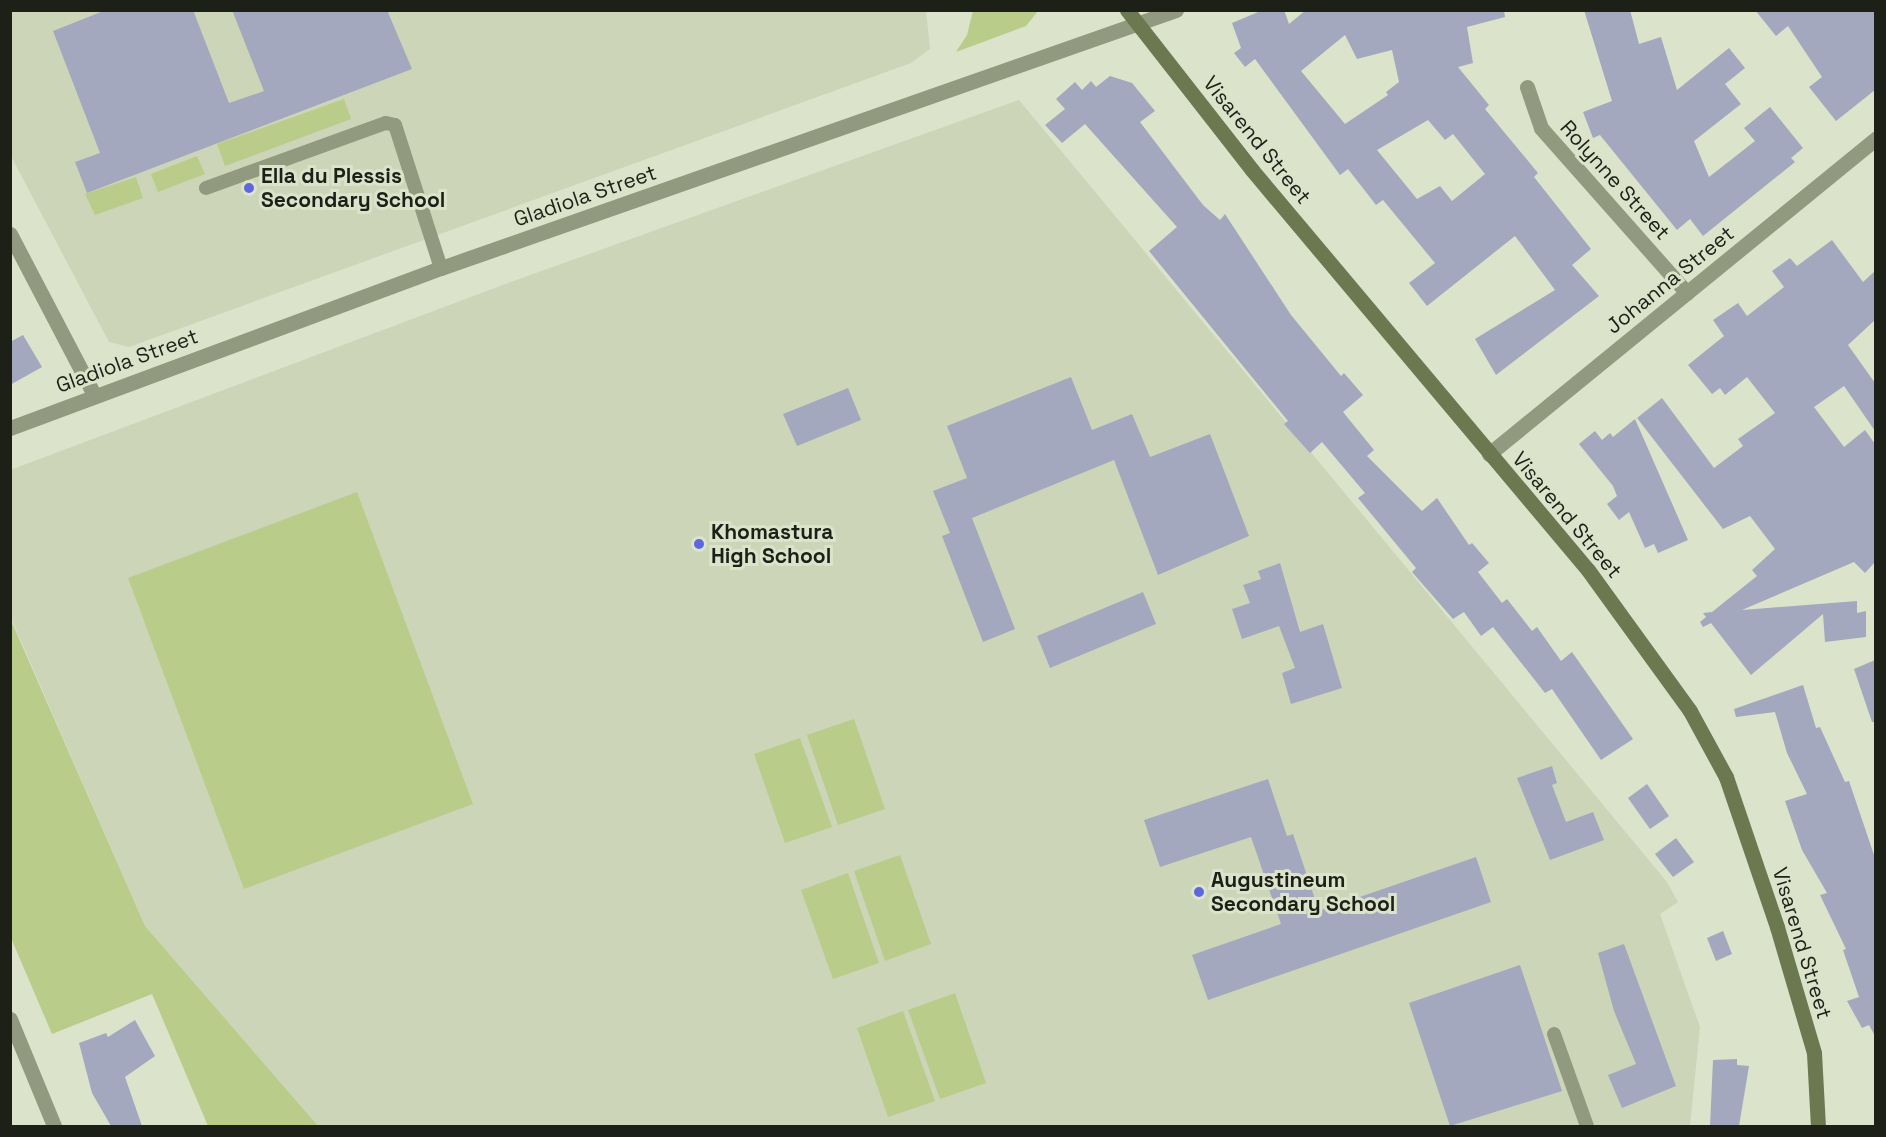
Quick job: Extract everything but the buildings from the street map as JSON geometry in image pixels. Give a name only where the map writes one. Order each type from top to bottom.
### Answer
[{"type":"street","name":"Visarend Street","points":[[1127,10],[1252,170],[1588,570],[1690,711],[1726,777],[1814,1053],[1818,1126]]},
{"type":"street","name":"Gladiola Street","points":[[10,428],[441,268],[1176,10]]},
{"type":"street","name":"Rolynne Street","points":[[1527,87],[1541,128],[1687,293]]},
{"type":"street","name":"Johanna Street","points":[[1490,454],[1875,138]]},
{"type":"street","points":[[10,234],[94,395]]},
{"type":"street","points":[[10,1019],[54,1126]]},
{"type":"lane","points":[[206,188],[386,123],[395,124],[441,268]]},
{"type":"lane","points":[[1554,1034],[1587,1126]]},
{"type":"shaded area","name":"Ella du Plessis Secondary School","points":[[926,10],[930,49],[911,63],[129,347],[109,342],[11,156],[10,11]]},
{"type":"shaded area","name":"Khomastura High School","points":[[1019,100],[1667,882],[1678,902],[1660,914],[1700,1027],[1690,1126],[318,1126],[145,926],[11,618],[10,470],[508,283]]},
{"type":"green space","points":[[973,10],[1038,11],[1026,26],[956,52],[967,35]]},
{"type":"green space","points":[[344,99],[351,119],[225,166],[217,144]]},
{"type":"green space","points":[[197,156],[205,174],[158,192],[151,174]]},
{"type":"green space","points":[[136,177],[143,198],[95,215],[85,194]]},
{"type":"green space","points":[[357,492],[473,804],[244,889],[128,578]]},
{"type":"green space","points":[[10,618],[145,926],[318,1126],[208,1126],[152,994],[52,1034],[11,938]]},
{"type":"green space","points":[[854,719],[885,809],[838,825],[807,735]]},
{"type":"green space","points":[[800,738],[832,827],[785,843],[754,754]]},
{"type":"green space","points":[[900,855],[931,944],[885,961],[854,871]]},
{"type":"green space","points":[[848,873],[879,963],[833,979],[801,890]]},
{"type":"green space","points":[[955,993],[986,1083],[940,1099],[908,1010]]},
{"type":"green space","points":[[903,1011],[935,1101],[888,1117],[857,1028]]},
{"type":"place","name":"Ella du Plessis Secondary School","points":[[249,188]]},
{"type":"place","name":"Khomastura High School","points":[[699,544]]},
{"type":"place","name":"Augustineum Secondary School","points":[[1199,892]]}]
